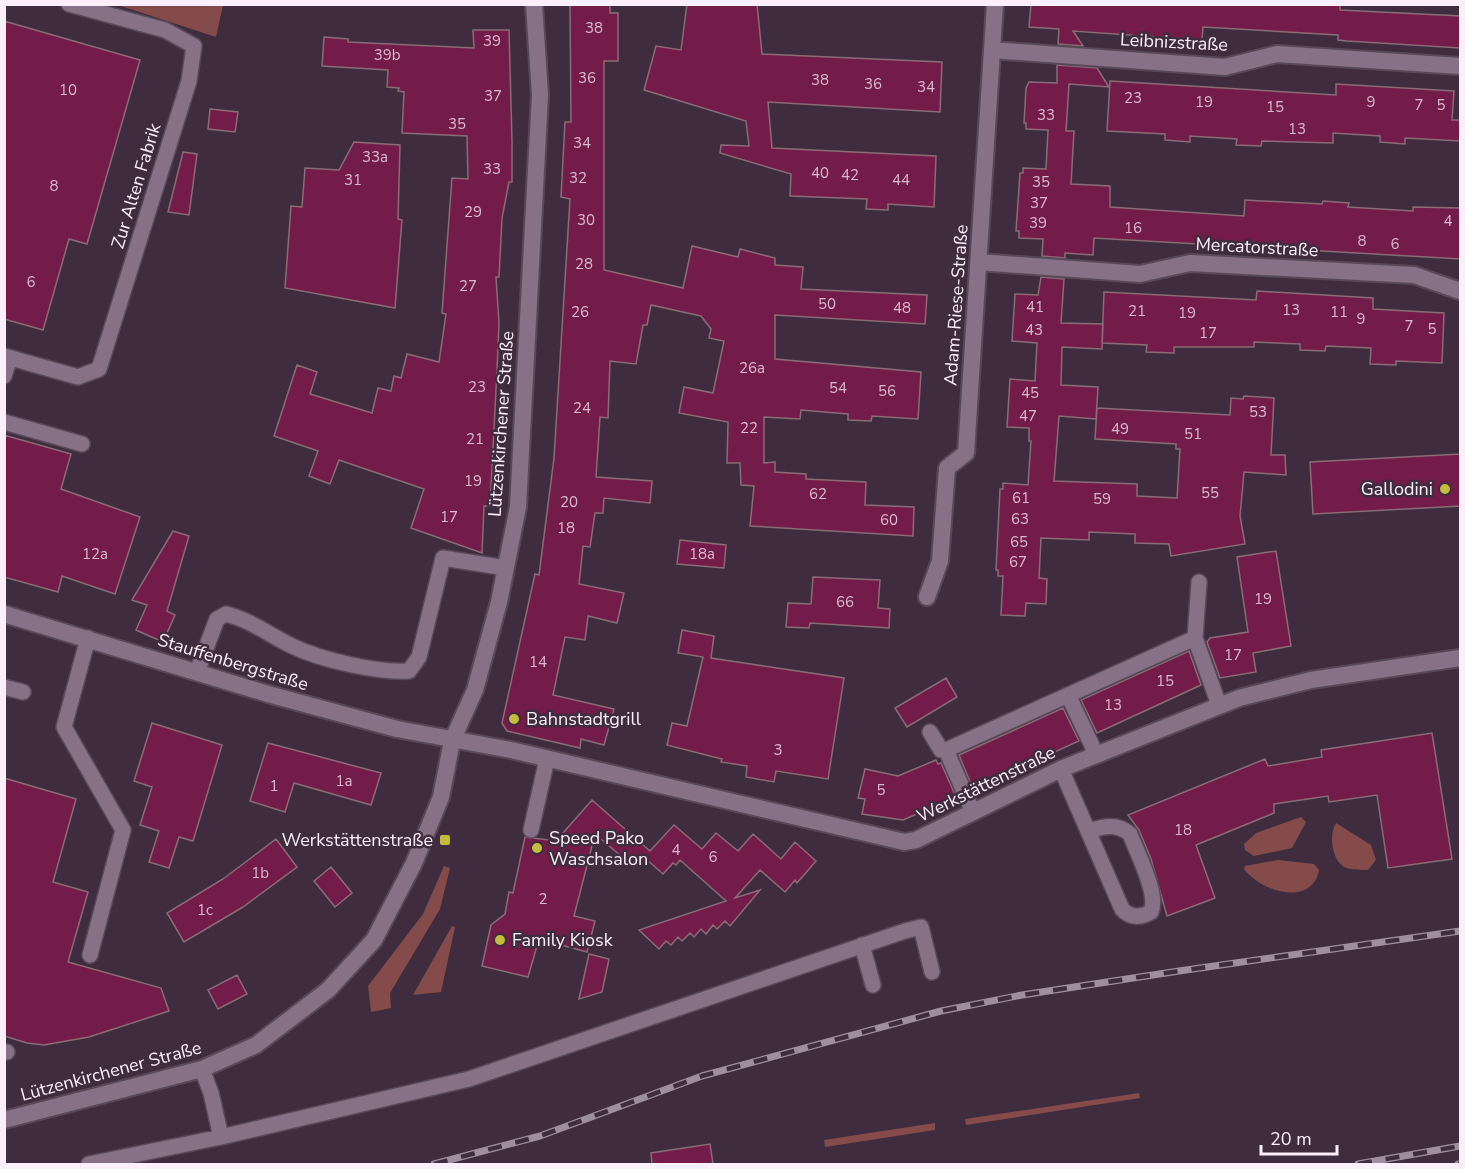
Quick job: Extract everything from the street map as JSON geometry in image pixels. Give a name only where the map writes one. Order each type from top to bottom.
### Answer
[{"type":"street","name":"Lützenkirchener Straße","points":[[4,1120],[202,1069],[256,1045],[308,1006],[346,972],[374,940],[414,863],[441,797],[452,741],[475,690],[506,568],[518,507],[540,95],[534,4]]},
{"type":"street","name":"Adam-Riese-Straße","points":[[927,597],[940,561],[947,468],[966,453],[994,4]]},
{"type":"street","name":"Leibnizstraße","points":[[992,50],[1225,67],[1277,54],[1461,66]]},
{"type":"street","name":"Mercatorstraße","points":[[979,262],[1140,274],[1190,263],[1413,275],[1461,291]]},
{"type":"street","name":"Stauffenbergstraße","points":[[4,614],[397,729],[452,741]]},
{"type":"street","name":"Werkstättenstraße","points":[[452,741],[547,759],[891,841],[916,840],[1061,769],[1219,705],[1280,686],[1461,658]]},
{"type":"lane","name":"Zur Alten Fabrik","points":[[7,357],[78,377],[99,369],[189,81],[194,45],[165,30],[69,4]]},
{"type":"lane","points":[[4,376],[7,357]]},
{"type":"lane","points":[[4,422],[82,444]]},
{"type":"lane","points":[[197,672],[217,619],[226,614],[239,617],[295,647],[390,672],[409,671],[419,657],[442,558],[506,568]]},
{"type":"lane","points":[[1199,582],[1195,638],[1219,705]]},
{"type":"lane","points":[[88,638],[64,727],[123,830],[90,955]]},
{"type":"lane","points":[[930,732],[941,750],[946,750],[1069,697],[1195,638]]},
{"type":"lane","points":[[4,687],[23,692]]},
{"type":"lane","points":[[1069,697],[1096,754]]},
{"type":"lane","points":[[946,750],[973,812]]},
{"type":"lane","points":[[531,830],[547,759]]},
{"type":"lane","points":[[1061,769],[1122,909],[1128,915],[1136,916],[1150,912],[1154,905],[1152,893],[1130,834],[1123,828],[1113,826],[1089,831]]},
{"type":"lane","points":[[89,1164],[221,1137],[469,1079],[921,927],[932,972]]},
{"type":"lane","points":[[862,945],[873,985]]},
{"type":"lane","points":[[202,1069],[211,1093],[221,1137]]},
{"type":"shaded area","points":[[118,5],[223,5],[216,37]]},
{"type":"shaded area","points":[[1301,817],[1306,822],[1292,848],[1254,856],[1245,850],[1244,844],[1256,833]]},
{"type":"shaded area","points":[[1336,823],[1371,845],[1376,860],[1368,870],[1344,867],[1336,858],[1332,846],[1332,833]]},
{"type":"shaded area","points":[[1278,860],[1314,864],[1319,870],[1314,882],[1307,889],[1285,892],[1261,884],[1244,869],[1245,866]]},
{"type":"shaded area","points":[[444,866],[450,868],[440,909],[390,993],[391,1008],[371,1012],[368,986],[423,914]]},
{"type":"shaded area","points":[[452,926],[455,927],[441,992],[413,995]]},
{"type":"shaded area","points":[[1139,1093],[1140,1098],[966,1125],[965,1119]]},
{"type":"shaded area","points":[[935,1123],[935,1130],[825,1147],[824,1140]]},
{"type":"building","points":[[570,4],[610,4],[610,13],[618,13],[618,61],[604,61],[604,270],[683,288],[692,246],[738,257],[740,249],[775,258],[775,265],[803,267],[801,289],[927,295],[925,324],[775,315],[775,359],[921,372],[918,419],[872,416],[871,421],[848,420],[848,414],[801,410],[800,419],[764,417],[764,463],[775,462],[775,472],[806,474],[806,479],[866,482],[865,505],[914,507],[913,536],[750,526],[754,486],[741,485],[740,463],[727,463],[728,422],[679,413],[684,387],[713,393],[724,341],[709,338],[711,329],[701,316],[651,305],[647,325],[643,325],[636,364],[610,361],[608,418],[600,417],[596,477],[652,481],[650,503],[604,498],[603,513],[595,513],[590,547],[583,546],[579,584],[624,593],[617,623],[588,616],[585,640],[565,637],[553,695],[614,709],[604,745],[581,739],[580,748],[507,731],[502,723],[535,574],[539,575],[554,458],[570,199],[561,197],[565,122],[571,122]]},
{"type":"building","points":[[687,4],[757,4],[762,54],[942,62],[940,112],[768,102],[772,148],[936,156],[934,207],[888,204],[888,210],[866,209],[867,199],[790,196],[791,174],[720,153],[721,145],[749,146],[746,121],[644,90],[656,46],[681,50]]},
{"type":"building","points":[[1031,4],[1340,4],[1340,10],[1461,16],[1460,48],[1347,41],[1338,40],[1338,35],[1203,27],[1202,40],[1073,31],[1083,46],[1058,44],[1059,29],[1029,27]]},
{"type":"building","points":[[4,21],[140,60],[87,244],[69,239],[43,330],[4,319]]},
{"type":"building","points":[[473,30],[509,30],[512,142],[512,182],[509,182],[502,218],[499,277],[496,277],[499,323],[497,370],[490,506],[484,506],[482,553],[411,528],[424,489],[339,460],[330,484],[309,476],[318,451],[274,436],[297,365],[317,372],[310,394],[372,413],[378,388],[391,391],[394,376],[401,378],[407,354],[439,362],[446,314],[442,313],[452,178],[468,179],[467,136],[402,133],[404,92],[398,91],[399,88],[387,87],[388,70],[322,66],[324,37],[348,39],[348,42],[474,48]]},
{"type":"building","points":[[1057,65],[1097,68],[1109,87],[1069,84],[1066,131],[1074,131],[1071,184],[1110,186],[1110,207],[1244,216],[1245,200],[1322,204],[1323,201],[1349,203],[1348,207],[1413,211],[1413,207],[1461,208],[1461,259],[1094,238],[1093,255],[1065,253],[1065,258],[1042,256],[1043,239],[1019,238],[1019,231],[1016,231],[1020,173],[1023,173],[1023,168],[1046,169],[1048,130],[1026,129],[1026,123],[1024,123],[1026,88],[1029,82],[1057,83]]},
{"type":"building","points":[[1110,81],[1336,95],[1336,84],[1454,91],[1452,120],[1461,120],[1461,141],[1405,138],[1405,144],[1380,142],[1380,136],[1333,133],[1333,143],[1262,141],[1261,146],[1236,145],[1237,139],[1190,136],[1190,142],[1165,140],[1165,134],[1107,131]]},
{"type":"building","points":[[210,109],[238,112],[235,132],[208,129]]},
{"type":"building","points":[[354,142],[400,145],[398,219],[402,220],[395,308],[285,288],[291,206],[302,207],[305,168],[339,170]]},
{"type":"building","points":[[183,152],[197,154],[189,215],[168,212]]},
{"type":"building","points":[[1041,277],[1064,279],[1061,323],[1103,324],[1102,349],[1062,347],[1061,385],[1098,387],[1096,419],[1059,416],[1054,481],[1137,484],[1137,496],[1177,498],[1180,449],[1176,449],[1176,444],[1095,439],[1097,408],[1230,415],[1231,398],[1243,399],[1244,396],[1274,398],[1271,455],[1285,455],[1286,475],[1244,472],[1240,516],[1245,544],[1171,556],[1169,544],[1135,543],[1135,534],[1089,532],[1089,540],[1041,538],[1039,578],[1047,579],[1046,604],[1026,603],[1025,616],[1001,615],[1003,576],[998,576],[998,570],[996,570],[1000,489],[1003,489],[1003,483],[1028,485],[1031,441],[1029,441],[1029,428],[1007,427],[1010,379],[1035,381],[1037,343],[1012,341],[1015,294],[1038,295]]},
{"type":"building","points":[[1257,291],[1373,298],[1373,309],[1444,313],[1442,363],[1396,361],[1396,365],[1370,364],[1371,348],[1326,346],[1325,351],[1300,350],[1300,344],[1254,342],[1254,347],[1174,347],[1174,353],[1146,352],[1147,345],[1102,343],[1104,292],[1256,300]]},
{"type":"building","points":[[4,435],[71,454],[61,489],[140,517],[115,594],[62,576],[58,592],[4,577]]},
{"type":"building","points":[[1461,454],[1461,506],[1313,514],[1310,462]]},
{"type":"building","points":[[173,531],[189,536],[167,611],[175,615],[163,642],[136,630],[147,605],[132,600]]},
{"type":"building","points":[[680,540],[726,545],[724,568],[677,564]]},
{"type":"building","points":[[1276,551],[1291,646],[1253,653],[1256,672],[1220,678],[1207,642],[1210,638],[1248,632],[1237,557]]},
{"type":"building","points":[[813,577],[880,580],[878,608],[890,609],[889,628],[810,623],[809,628],[786,627],[788,603],[811,604]]},
{"type":"building","points":[[682,630],[714,636],[711,658],[844,678],[828,779],[776,771],[774,782],[746,777],[747,766],[721,762],[722,759],[667,745],[672,723],[687,726],[703,657],[678,653]]},
{"type":"building","points":[[1189,651],[1201,685],[1097,733],[1081,700]]},
{"type":"building","points":[[946,678],[957,697],[907,727],[895,708]]},
{"type":"building","points":[[1063,708],[1079,741],[973,789],[959,755]]},
{"type":"building","points":[[152,723],[222,745],[193,841],[179,837],[169,868],[149,862],[159,831],[140,825],[152,787],[134,781]]},
{"type":"building","points":[[1432,733],[1452,859],[1388,868],[1377,795],[1329,802],[1328,796],[1274,804],[1274,813],[1196,845],[1215,898],[1167,916],[1151,859],[1139,830],[1128,815],[1265,759],[1268,766],[1322,757],[1321,750]]},
{"type":"building","points":[[268,743],[381,773],[371,805],[294,783],[285,812],[250,801]]},
{"type":"building","points":[[936,760],[938,764],[941,763],[956,797],[903,820],[862,814],[865,799],[858,798],[865,769],[898,776]]},
{"type":"building","points":[[4,778],[76,799],[53,882],[88,892],[68,962],[161,988],[169,1011],[89,1037],[44,1045],[4,1036]]},
{"type":"building","points":[[592,800],[650,851],[674,825],[702,849],[716,833],[738,851],[753,834],[781,859],[795,842],[816,861],[797,883],[795,880],[785,892],[760,870],[735,898],[760,890],[730,926],[725,921],[717,929],[713,925],[706,934],[701,929],[694,937],[690,933],[682,941],[678,937],[671,945],[666,941],[659,949],[639,930],[726,901],[680,860],[676,865],[673,863],[663,874],[645,858],[634,867],[595,834],[574,916],[595,921],[587,952],[539,939],[528,977],[482,966],[491,925],[505,914],[509,892],[513,893],[525,837],[556,841]]},
{"type":"building","points":[[276,839],[297,867],[243,907],[184,942],[167,913],[223,879]]},
{"type":"building","points":[[331,867],[352,893],[335,907],[314,881]]},
{"type":"building","points":[[589,954],[609,959],[602,992],[579,999]]},
{"type":"building","points":[[237,975],[247,994],[218,1009],[208,990]]},
{"type":"building","points":[[710,1144],[713,1164],[652,1164],[651,1153]]},
{"type":"railway","points":[[434,1164],[540,1136],[702,1076],[941,1011],[1022,995],[1460,931]]},
{"type":"railway","points":[[1358,1164],[1460,1146]]},
{"type":"place","name":"Gallodini","points":[[1445,489]]},
{"type":"place","name":"Bahnstadtgrill","points":[[514,719]]},
{"type":"place","name":"Werkstättenstraße","points":[[445,840]]},
{"type":"place","name":"Speed Pako Waschsalon","points":[[537,848]]},
{"type":"place","name":"Family Kiosk","points":[[500,940]]}]
